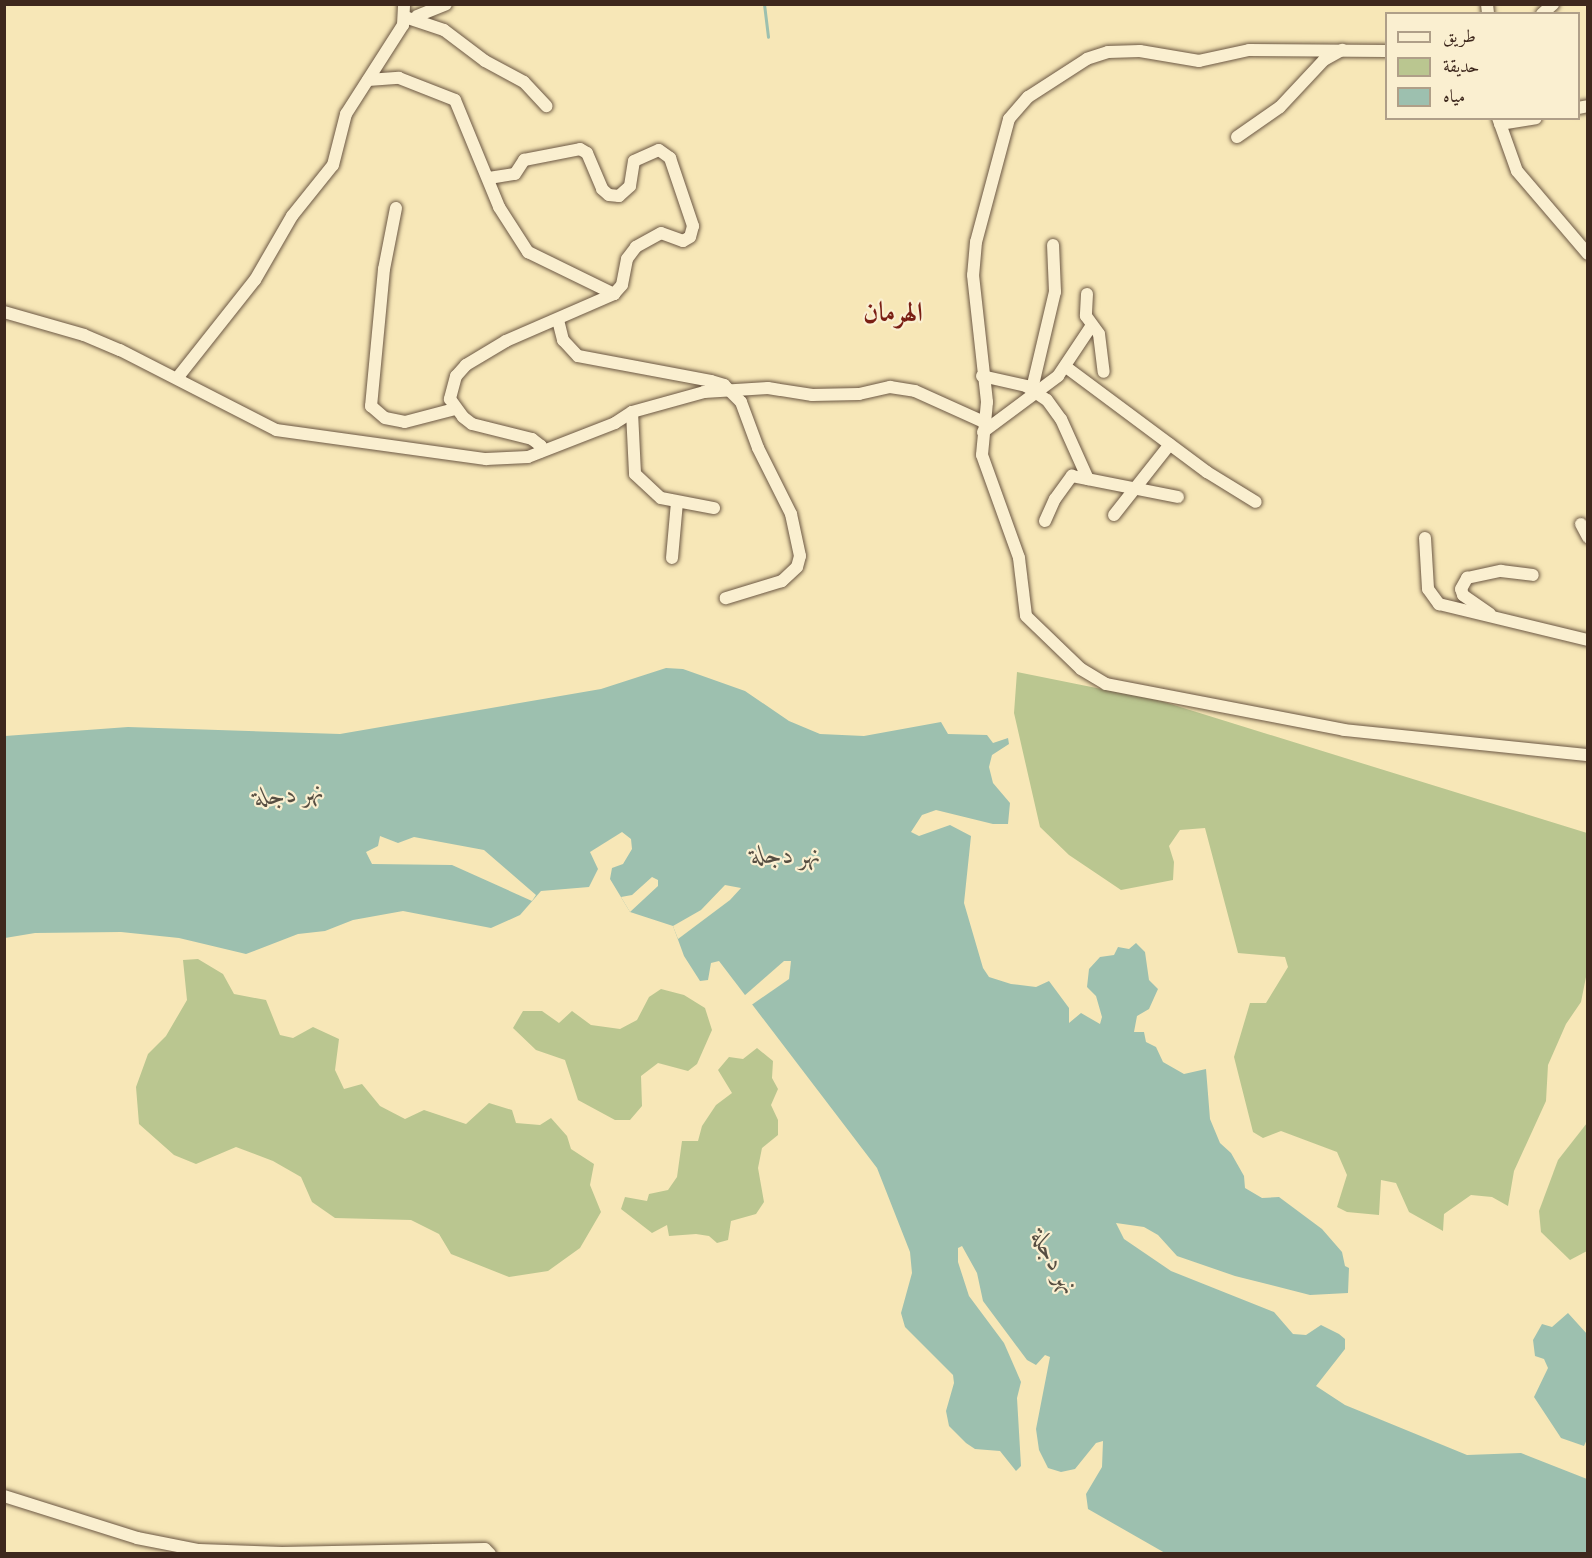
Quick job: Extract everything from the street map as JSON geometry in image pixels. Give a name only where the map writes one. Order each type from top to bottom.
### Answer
[{"type":"street","points":[[178,377],[255,280],[292,216],[326,176],[337,154],[346,114],[410,14],[429,4]]},
{"type":"street","points":[[410,14],[446,4]]},
{"type":"street","points":[[410,14],[436,26],[485,61],[518,78],[546,106]]},
{"type":"street","points":[[1385,51],[1346,48],[1250,50],[1208,61],[1140,51],[1108,52],[1087,59],[1021,104],[1001,137],[992,195],[975,252],[973,275],[982,376],[987,402],[983,427],[984,464],[1019,558],[1026,616],[1095,680],[1344,730],[1587,755]]},
{"type":"street","points":[[1237,137],[1280,107],[1324,60],[1346,48]]},
{"type":"street","points":[[368,80],[399,78],[450,96],[460,108],[505,219],[528,252],[614,294]]},
{"type":"street","points":[[1499,121],[1517,171],[1584,243],[1587,254]]},
{"type":"street","points":[[489,178],[515,174],[524,160],[580,149],[587,153],[602,189],[609,195],[619,196],[630,186],[637,158],[659,150],[667,154],[693,226],[692,234],[679,242],[661,234],[636,247],[627,259],[622,285],[614,294],[506,341],[466,365],[451,388],[455,409],[472,424],[537,442],[540,452]]},
{"type":"street","points":[[396,208],[384,269],[371,406],[385,418],[405,422],[455,409]]},
{"type":"street","points":[[1035,391],[1055,292],[1053,244]]},
{"type":"street","points":[[1087,294],[1086,316],[1099,334],[1104,372]]},
{"type":"street","points":[[4,312],[84,335],[178,377],[276,430],[299,436],[500,460],[540,452],[605,427],[632,412],[686,395],[768,388],[812,395],[859,394],[890,387],[915,391],[983,427]]},
{"type":"street","points":[[558,320],[570,351],[584,359],[702,379],[733,392],[791,514],[800,556],[797,567],[782,581],[726,598]]},
{"type":"street","points":[[983,427],[1066,367],[1092,325]]},
{"type":"street","points":[[1066,367],[1170,444],[1256,502]]},
{"type":"street","points":[[982,376],[1035,391],[1061,419],[1088,479]]},
{"type":"street","points":[[632,412],[635,474],[661,498],[714,508]]},
{"type":"street","points":[[1114,515],[1170,444]]},
{"type":"street","points":[[1045,521],[1069,477],[1088,479],[1134,491],[1178,497]]},
{"type":"street","points":[[672,558],[677,502]]},
{"type":"street","points":[[1581,524],[1587,537]]},
{"type":"street","points":[[1425,538],[1426,582],[1434,600],[1445,606],[1587,640]]},
{"type":"street","points":[[1494,617],[1463,595],[1461,589],[1467,578],[1501,571],[1533,575]]},
{"type":"street","points":[[4,1496],[137,1538],[199,1550],[282,1553],[485,1550],[490,1554]]},
{"type":"green space","points":[[1017,672],[1161,701],[1587,833],[1588,967],[1581,1002],[1566,1024],[1548,1065],[1546,1101],[1514,1171],[1508,1206],[1492,1197],[1471,1195],[1444,1214],[1443,1231],[1409,1212],[1396,1183],[1381,1180],[1379,1215],[1347,1212],[1337,1207],[1347,1175],[1337,1152],[1281,1131],[1263,1138],[1253,1132],[1234,1057],[1250,1003],[1266,1003],[1288,967],[1285,957],[1238,953],[1205,828],[1180,830],[1169,846],[1174,862],[1173,880],[1121,890],[1069,855],[1040,827],[1014,713]]},
{"type":"green space","points":[[198,959],[223,974],[234,994],[266,1000],[280,1035],[293,1038],[313,1027],[339,1039],[335,1070],[344,1089],[362,1084],[380,1106],[405,1119],[424,1110],[466,1124],[489,1103],[512,1110],[516,1123],[540,1125],[551,1118],[567,1136],[571,1149],[594,1164],[590,1185],[601,1212],[580,1248],[548,1271],[509,1277],[451,1254],[439,1234],[411,1220],[335,1218],[312,1202],[301,1177],[273,1161],[236,1147],[196,1164],[174,1155],[139,1124],[136,1087],[148,1054],[166,1036],[187,1000],[183,960]]},
{"type":"green space","points":[[661,989],[684,995],[705,1008],[712,1030],[697,1064],[688,1071],[658,1063],[641,1076],[642,1106],[630,1120],[615,1120],[578,1100],[565,1060],[536,1050],[513,1028],[523,1011],[542,1011],[559,1023],[572,1011],[591,1025],[620,1029],[637,1020],[649,997]]},
{"type":"green space","points":[[757,1048],[773,1061],[772,1078],[778,1089],[771,1105],[778,1120],[778,1135],[762,1148],[758,1168],[764,1202],[756,1214],[731,1221],[728,1240],[717,1243],[709,1236],[696,1234],[669,1236],[667,1225],[652,1233],[621,1209],[625,1197],[647,1201],[649,1194],[668,1190],[677,1177],[682,1141],[698,1141],[702,1126],[716,1105],[732,1093],[718,1070],[729,1057],[743,1059]]},
{"type":"green space","points":[[1587,1123],[1587,1251],[1570,1260],[1541,1232],[1539,1211],[1558,1160]]},
{"type":"water","name":"نهر دجلة","points":[[666,668],[683,669],[745,691],[789,721],[820,734],[864,736],[941,722],[948,734],[987,735],[993,743],[1008,738],[1009,744],[992,755],[989,767],[993,783],[1010,803],[1008,824],[993,824],[936,810],[922,815],[911,832],[919,836],[950,825],[971,836],[964,903],[983,968],[989,977],[1011,984],[1036,987],[1049,981],[1069,1008],[1069,1023],[1081,1013],[1100,1024],[1102,1017],[1096,996],[1087,987],[1089,969],[1100,957],[1114,955],[1118,947],[1129,949],[1136,943],[1145,952],[1149,980],[1158,989],[1149,1009],[1137,1016],[1134,1032],[1144,1032],[1146,1042],[1156,1047],[1163,1062],[1184,1074],[1206,1069],[1210,1119],[1220,1143],[1231,1153],[1244,1176],[1245,1188],[1262,1198],[1279,1197],[1322,1229],[1342,1252],[1345,1266],[1349,1268],[1348,1293],[1310,1295],[1235,1276],[1177,1256],[1158,1235],[1144,1227],[1116,1223],[1124,1239],[1171,1271],[1274,1312],[1293,1334],[1306,1335],[1321,1325],[1339,1334],[1345,1339],[1345,1349],[1316,1386],[1345,1405],[1467,1455],[1521,1453],[1587,1479],[1587,1553],[1165,1553],[1088,1509],[1086,1494],[1102,1467],[1103,1441],[1096,1443],[1075,1469],[1061,1472],[1048,1468],[1039,1450],[1036,1429],[1050,1357],[1045,1355],[1036,1365],[1027,1360],[983,1301],[977,1273],[962,1246],[958,1248],[958,1262],[969,1296],[1004,1343],[1021,1382],[1017,1398],[1021,1466],[1016,1471],[1000,1451],[975,1449],[966,1443],[949,1426],[946,1411],[954,1383],[953,1375],[905,1327],[901,1313],[912,1273],[910,1252],[877,1168],[719,961],[711,963],[708,980],[700,981],[684,956],[673,926],[630,912],[610,879],[612,868],[623,864],[632,849],[631,839],[622,832],[590,852],[598,869],[589,887],[541,891],[520,915],[491,928],[403,911],[353,920],[325,931],[298,934],[246,954],[179,938],[121,932],[35,933],[5,938],[5,736],[128,727],[340,734],[601,689]]},
{"type":"water","points":[[1568,1313],[1587,1334],[1588,1437],[1584,1446],[1561,1438],[1534,1397],[1548,1368],[1544,1359],[1535,1356],[1533,1340],[1542,1324],[1552,1327]]},
{"type":"pier","points":[[380,836],[398,843],[414,837],[484,850],[536,895],[532,901],[452,865],[372,864],[366,852],[378,846]]},
{"type":"pier","points":[[652,877],[658,880],[658,886],[630,912],[621,897],[632,895]]},
{"type":"pier","points":[[725,885],[741,888],[730,900],[678,939],[673,926],[701,910]]},
{"type":"pier","points":[[784,961],[791,961],[789,979],[750,1006],[744,996]]},
{"type":"waterway","points":[[764,4],[768,37]]},
{"type":"district","name":"الهرمان","points":[[893,313]]}]
